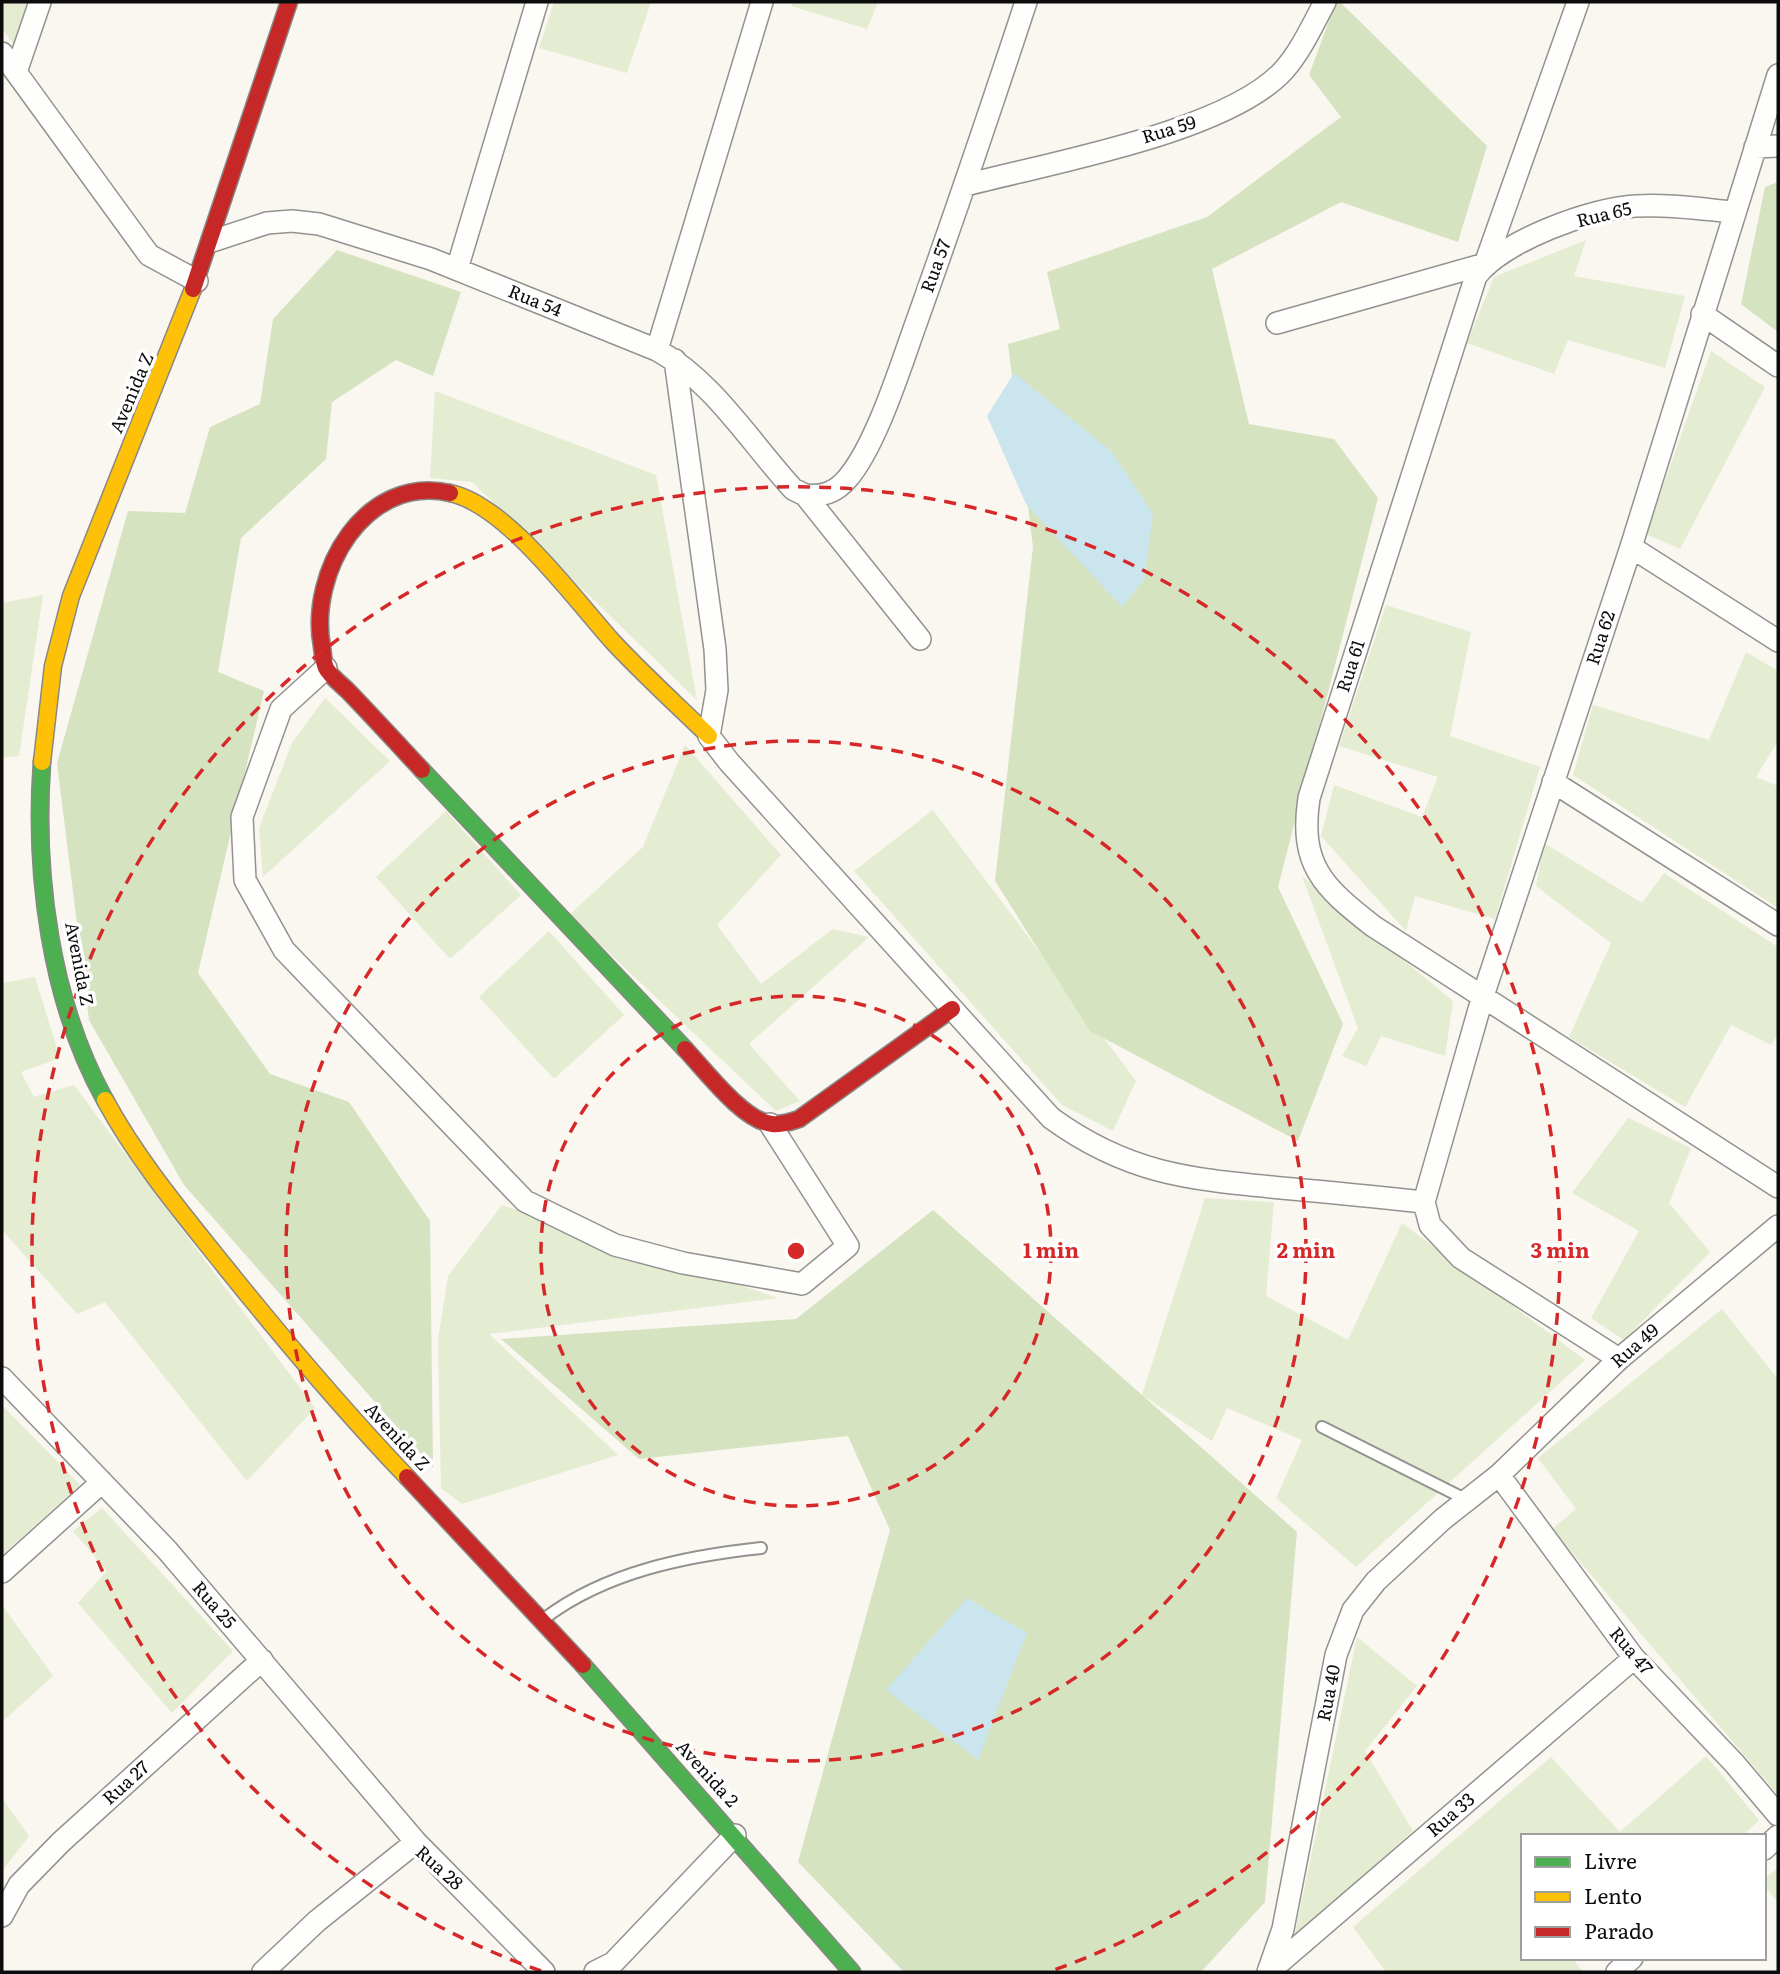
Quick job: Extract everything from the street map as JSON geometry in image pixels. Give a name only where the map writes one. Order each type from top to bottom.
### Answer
[{"type":"street","points":[[16,72],[40,2]]},
{"type":"street","name":"Avenida Z","points":[[289,2],[212,241],[151,401],[93,530],[54,657],[45,715],[40,792],[42,867],[65,1003],[100,1093],[145,1168],[316,1378],[529,1605]]},
{"type":"street","points":[[457,269],[537,2]]},
{"type":"street","points":[[709,736],[716,690],[715,649],[666,355],[762,2]]},
{"type":"street","name":"Rua 57","points":[[805,495],[818,496],[834,491],[848,478],[874,431],[966,185],[1026,2]]},
{"type":"street","name":"Rua 59","points":[[966,185],[1143,139],[1209,118],[1242,103],[1283,70],[1325,2]]},
{"type":"street","name":"Rua 61","points":[[1578,2],[1485,264],[1468,293],[1309,799],[1305,825],[1307,850],[1327,888],[1373,926],[1482,999],[1778,1187]]},
{"type":"street","points":[[2,52],[149,255],[197,281]]},
{"type":"street","name":"Rua 62","points":[[1424,1202],[1482,999],[1631,547],[1733,212],[1778,75]]},
{"type":"street","points":[[1755,147],[1778,146]]},
{"type":"street","name":"Rua 65","points":[[1485,264],[1498,254],[1536,236],[1597,214],[1634,206],[1733,212]]},
{"type":"street","name":"Rua 54","points":[[212,241],[267,223],[292,221],[318,224],[457,269],[666,355],[700,383],[793,489],[805,495],[920,639]]},
{"type":"street","points":[[1277,323],[1485,264]]},
{"type":"street","points":[[1702,314],[1778,366]]},
{"type":"street","points":[[952,1009],[816,1109],[785,1124],[758,1122],[736,1103],[326,668],[318,624],[322,598],[344,539],[369,509],[413,489],[458,494],[484,508],[523,544],[616,644],[709,736],[1051,1118],[1085,1143],[1126,1161],[1223,1183],[1424,1202],[1430,1225],[1461,1258],[1619,1359]]},
{"type":"street","points":[[1631,547],[1778,641]]},
{"type":"street","points":[[326,668],[281,709],[242,817],[245,880],[284,950],[525,1201],[615,1245],[683,1263],[802,1284],[848,1246],[770,1124]]},
{"type":"street","points":[[1553,782],[1778,925]]},
{"type":"street","name":"Rua 49","points":[[1499,1475],[1619,1359],[1778,1226]]},
{"type":"street","name":"Rua 25","points":[[2,1378],[167,1550],[416,1842]]},
{"type":"street","name":"Rua 40","points":[[1268,1972],[1283,1929],[1336,1655],[1345,1626],[1353,1610],[1376,1581],[1499,1475]]},
{"type":"street","name":"Rua 47","points":[[1499,1475],[1634,1658],[1734,1763],[1778,1815]]},
{"type":"street","points":[[2,1572],[102,1482]]},
{"type":"street","name":"Avenida 2","points":[[529,1605],[735,1835],[852,1972]]},
{"type":"street","name":"Rua 33","points":[[1268,1972],[1634,1658]]},
{"type":"street","name":"Rua 27","points":[[2,1916],[19,1885],[61,1842],[262,1660]]},
{"type":"street","points":[[596,1972],[613,1963],[735,1835]]},
{"type":"street","name":"Rua 28","points":[[263,1972],[317,1921],[416,1842],[544,1972]]},
{"type":"street","points":[[1617,1972],[1630,1960]]},
{"type":"lane","points":[[1322,1427],[1467,1500]]},
{"type":"lane","points":[[542,1620],[569,1600],[596,1587],[709,1554],[761,1548]]},
{"type":"green space","points":[[2,2],[33,2],[18,51],[2,28]]},
{"type":"green space","points":[[554,2],[651,2],[627,73],[539,48]]},
{"type":"green space","points":[[793,2],[878,2],[867,29],[791,6]]},
{"type":"green space","points":[[1336,2],[1340,2],[1487,146],[1458,242],[1341,202],[1212,269],[1249,424],[1334,439],[1378,498],[1278,887],[1343,1024],[1298,1141],[1090,1031],[995,881],[1033,547],[1008,344],[1060,329],[1047,272],[1207,217],[1341,117],[1309,75]]},
{"type":"green space","points":[[1778,182],[1778,332],[1741,304],[1765,187]]},
{"type":"green space","points":[[1586,240],[1574,276],[1685,296],[1665,368],[1568,340],[1554,374],[1467,343],[1494,277]]},
{"type":"green space","points":[[337,250],[461,292],[433,376],[396,360],[332,402],[326,459],[241,538],[218,672],[264,691],[198,973],[270,1074],[349,1102],[430,1221],[433,1468],[184,1185],[89,1020],[57,763],[128,511],[185,513],[210,427],[260,404],[273,319]]},
{"type":"green space","points":[[1711,351],[1765,387],[1680,549],[1646,534]]},
{"type":"green space","points":[[435,391],[656,475],[697,700],[472,482],[430,478]]},
{"type":"green space","points":[[43,595],[19,756],[2,758],[2,603]]},
{"type":"green space","points":[[1386,605],[1471,632],[1450,736],[1540,767],[1495,919],[1415,896],[1406,931],[1321,836],[1334,785],[1422,817],[1438,777],[1339,746]]},
{"type":"green space","points":[[1746,652],[1778,671],[1778,741],[1756,777],[1778,786],[1778,908],[1573,775],[1593,705],[1709,740]]},
{"type":"green space","points":[[325,698],[390,761],[263,877],[259,828],[292,743]]},
{"type":"green space","points":[[685,745],[781,855],[717,925],[761,984],[833,929],[869,937],[749,1044],[800,1101],[776,1111],[569,915],[643,847]]},
{"type":"green space","points":[[933,810],[1136,1081],[1113,1131],[1062,1105],[854,871]]},
{"type":"green space","points":[[446,811],[521,895],[450,959],[376,877]]},
{"type":"green space","points":[[1544,843],[1642,903],[1664,873],[1778,947],[1778,1034],[1771,1045],[1731,1025],[1685,1107],[1569,1037],[1611,943],[1536,886]]},
{"type":"green space","points":[[1302,876],[1453,1001],[1445,1056],[1381,1036],[1366,1066],[1342,1056],[1358,1028]]},
{"type":"green space","points":[[549,931],[624,1015],[554,1079],[479,997]]},
{"type":"green space","points":[[35,977],[60,1058],[21,1072],[34,1097],[74,1085],[315,1408],[247,1481],[105,1302],[77,1314],[2,1230],[2,983]]},
{"type":"green space","points":[[1628,1118],[1691,1148],[1669,1203],[1710,1252],[1624,1340],[1591,1318],[1639,1231],[1572,1193]]},
{"type":"green space","points":[[1205,1198],[1274,1202],[1266,1296],[1348,1340],[1402,1223],[1585,1360],[1356,1567],[1276,1498],[1302,1440],[1227,1408],[1212,1441],[1142,1395]]},
{"type":"green space","points":[[502,1205],[778,1298],[489,1334],[618,1455],[462,1504],[441,1488],[438,1340],[448,1276]]},
{"type":"green space","points":[[933,1210],[1297,1532],[1265,1902],[1201,1972],[904,1972],[798,1862],[890,1530],[848,1436],[639,1459],[501,1339],[796,1319]]},
{"type":"green space","points":[[1722,1309],[1778,1379],[1778,1795],[1552,1529],[1576,1509],[1538,1458]]},
{"type":"green space","points":[[2,1405],[80,1485],[2,1555]]},
{"type":"green space","points":[[102,1508],[233,1651],[172,1713],[78,1603],[107,1571],[73,1531]]},
{"type":"green space","points":[[2,1605],[53,1676],[2,1722]]},
{"type":"green space","points":[[1357,1637],[1417,1686],[1365,1751],[1413,1831],[1294,1938]]},
{"type":"green space","points":[[1706,1756],[1759,1820],[1745,1834],[1521,1834],[1521,1960],[1574,1960],[1583,1972],[1386,1972],[1353,1927],[1551,1757],[1620,1832]]},
{"type":"green space","points":[[2,1798],[29,1836],[2,1871]]},
{"type":"green space","points":[[1778,1868],[1778,1902],[1766,1888],[1766,1877]]},
{"type":"water","points":[[1014,373],[1111,451],[1153,514],[1144,579],[1122,607],[1026,504],[987,416]]},
{"type":"water","points":[[967,1598],[1027,1633],[978,1760],[886,1690]]},
{"type":"traffic: fast","points":[[42,762],[41,848],[50,936],[71,1021],[86,1062],[105,1100]]},
{"type":"traffic: fast","points":[[422,770],[685,1049]]},
{"type":"traffic: fast","points":[[583,1665],[852,1972]]},
{"type":"traffic: slow","points":[[42,762],[53,666],[71,596],[193,289]]},
{"type":"traffic: slow","points":[[450,493],[472,501],[517,534],[614,643],[709,736]]},
{"type":"traffic: slow","points":[[105,1100],[146,1166],[194,1228],[314,1374],[407,1477]]},
{"type":"traffic: jam","points":[[193,289],[289,2]]},
{"type":"traffic: jam","points":[[422,770],[328,671],[323,658],[320,618],[324,589],[334,560],[349,535],[368,514],[392,498],[420,491],[450,493]]},
{"type":"traffic: jam","points":[[685,1049],[725,1093],[749,1114],[761,1121],[782,1124],[799,1119],[952,1009]]},
{"type":"traffic: jam","points":[[407,1477],[583,1665]]}]
